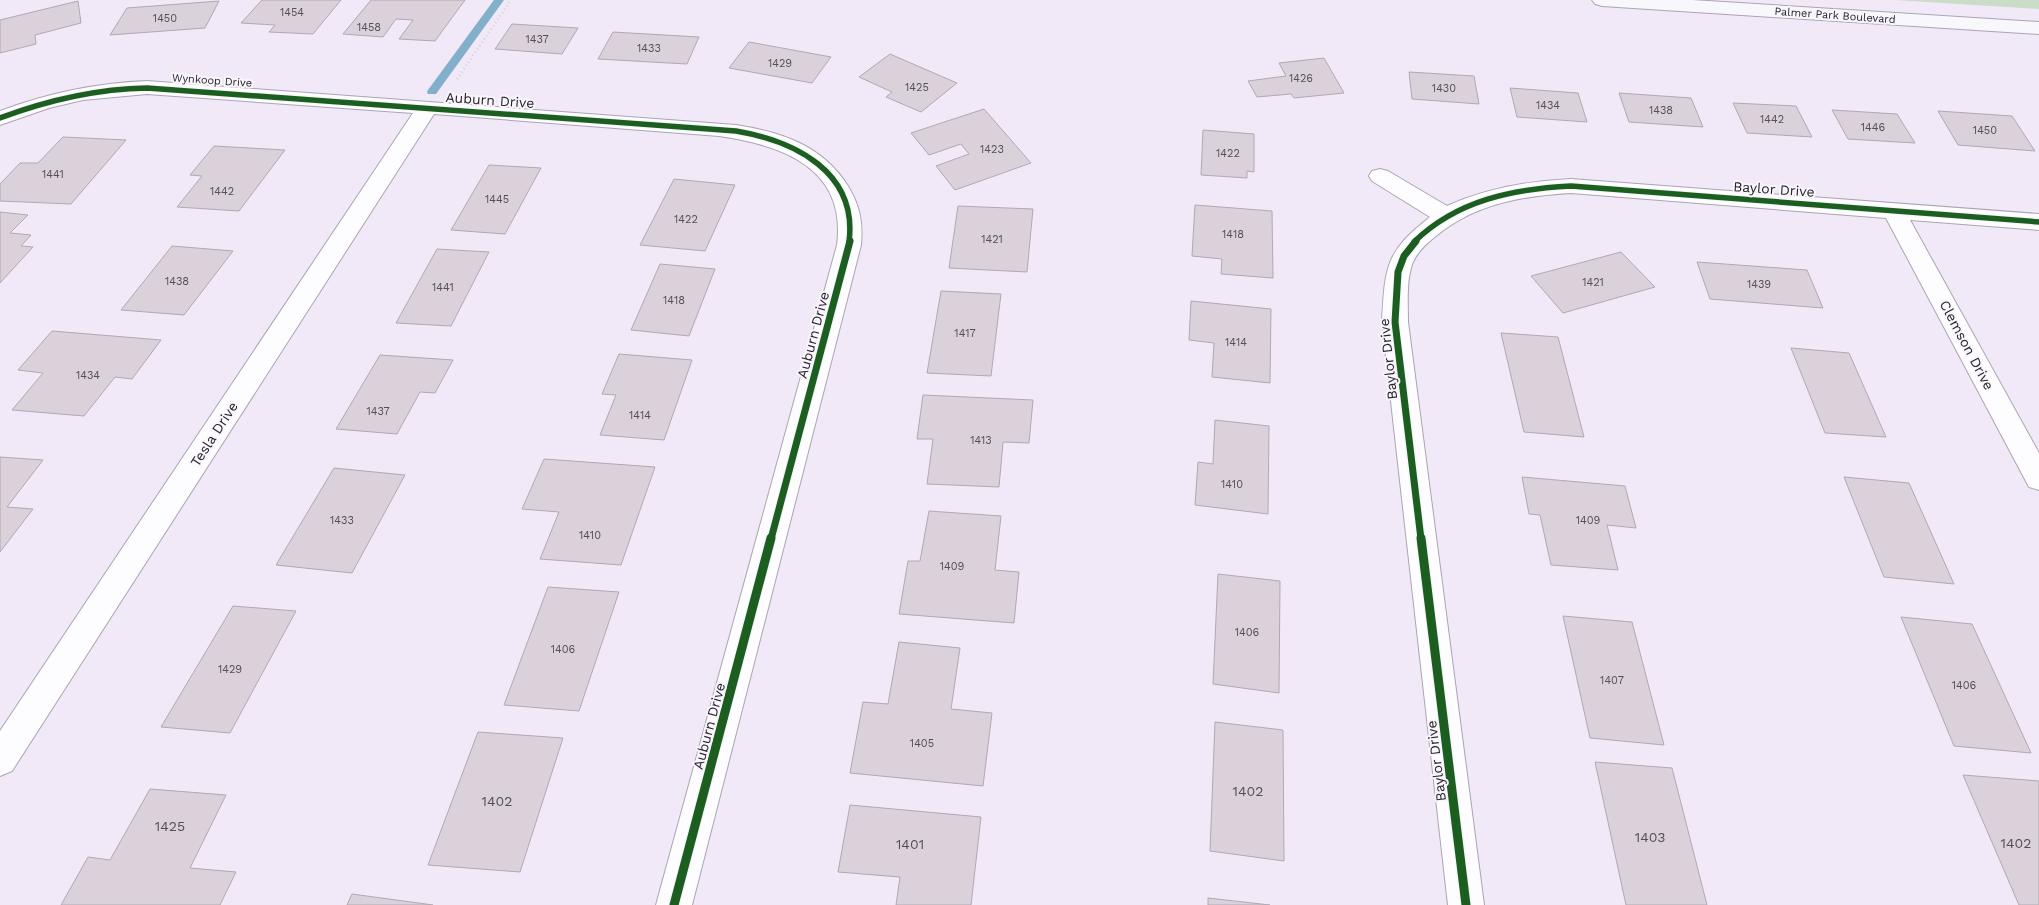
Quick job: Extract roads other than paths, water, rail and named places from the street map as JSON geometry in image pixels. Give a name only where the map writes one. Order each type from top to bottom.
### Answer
[{"type":"main road","name":"Palmer Park Boulevard","points":[[1602,0],[2039,28]]},
{"type":"street","name":"Wynkoop Drive","points":[[0,118],[29,106],[70,96],[109,88],[138,86],[432,108]]},
{"type":"street","name":"Tesla Drive","points":[[0,760],[432,108]]},
{"type":"street","name":"Auburn Drive","points":[[432,108],[683,125],[754,134],[785,142],[812,158],[830,177],[842,195],[850,216],[850,245],[674,905]]},
{"type":"street","points":[[1380,176],[1446,216]]},
{"type":"street","name":"Baylor Drive","points":[[1466,905],[1395,322],[1396,292],[1400,265],[1410,245],[1446,216],[1494,195],[1532,188],[1571,186],[2039,222]]},
{"type":"street","name":"Clemson Drive","points":[[1894,211],[2039,480]]},
{"type":"waterway","points":[[432,92],[499,0]]}]
